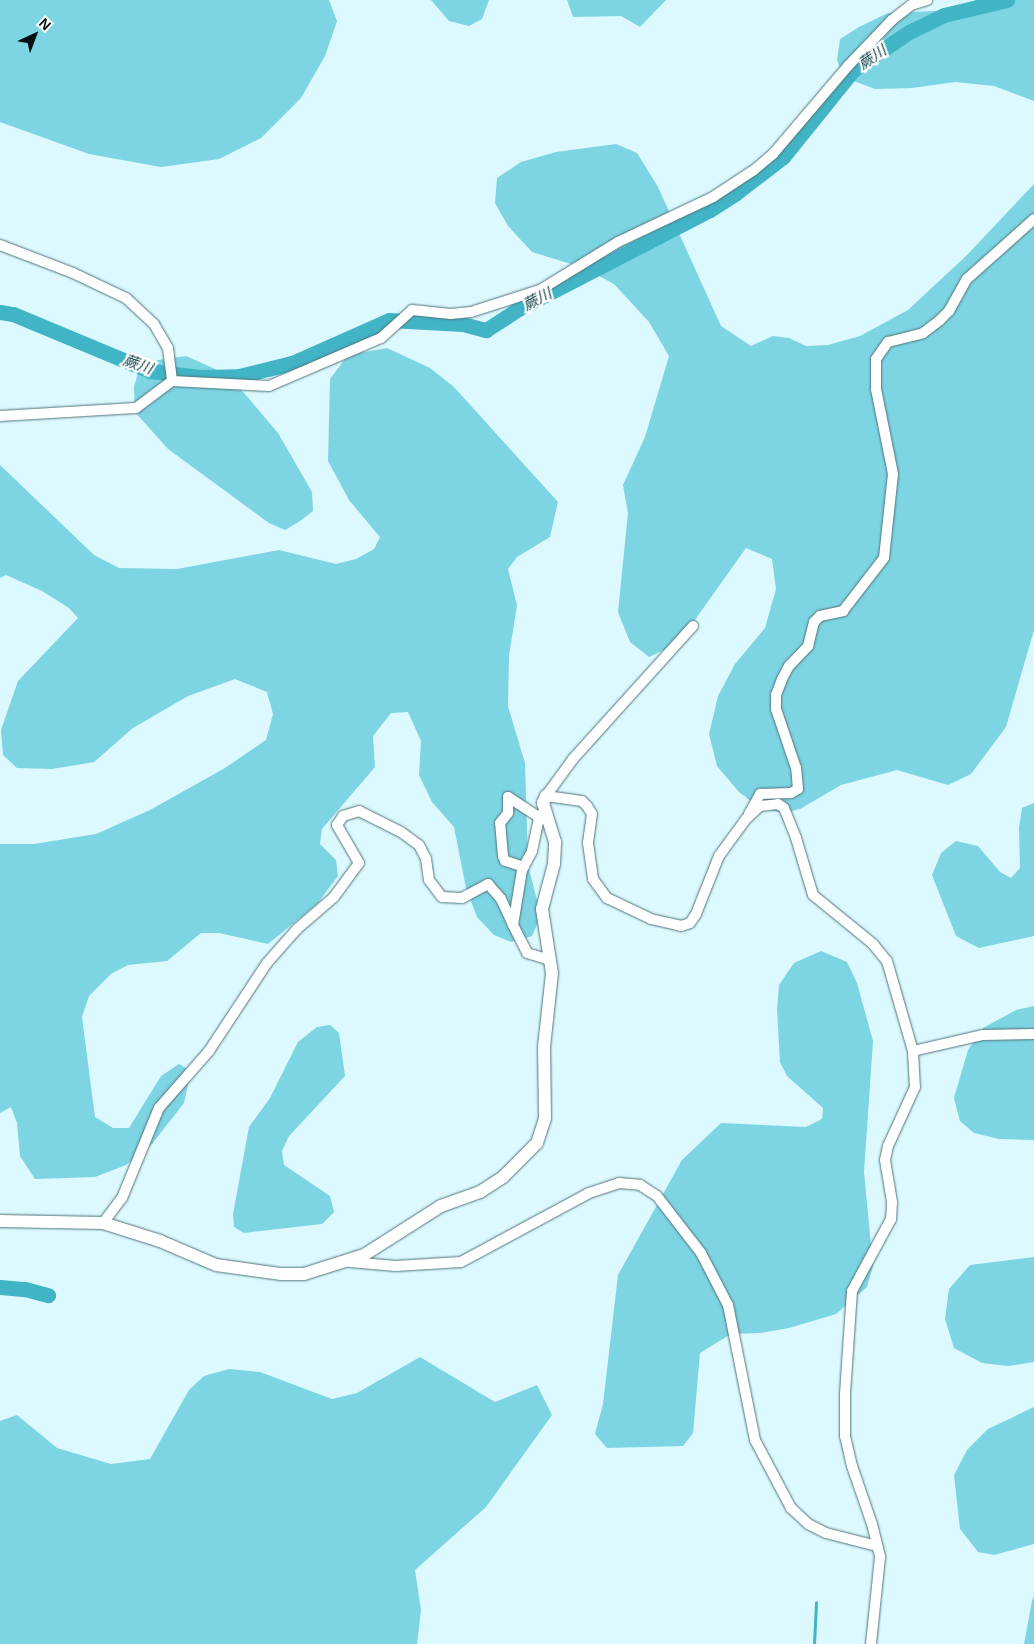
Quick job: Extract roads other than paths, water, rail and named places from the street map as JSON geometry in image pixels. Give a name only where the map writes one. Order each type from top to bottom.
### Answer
[{"type":"street","points":[[0,416],[136,408],[172,381],[269,386],[381,338],[412,310],[451,314],[471,312],[540,290],[618,242],[713,197],[754,170],[773,154],[848,66],[892,20],[905,8],[927,0]]},
{"type":"street","points":[[546,796],[582,802],[592,814],[588,843],[593,879],[608,898],[618,906],[674,925],[690,922],[696,914],[719,856],[746,819],[760,794],[791,793],[798,789],[796,768],[776,709],[776,695],[782,679],[789,666],[808,646],[814,622],[820,616],[843,611],[884,558],[893,474],[876,389],[876,360],[888,342],[923,333],[940,320],[949,311],[968,279],[1034,219]]},
{"type":"street","points":[[0,245],[73,273],[126,298],[154,324],[168,348],[172,363],[172,381]]},
{"type":"street","points":[[513,924],[524,867],[532,851],[546,796],[573,759],[693,626]]},
{"type":"street","points":[[0,1222],[103,1223],[160,1241],[216,1265],[240,1270],[304,1274],[350,1262],[441,1206],[490,1186],[520,1163],[538,1143],[545,1118],[544,1047],[552,973],[542,909],[554,864],[555,842],[542,814],[508,797],[508,813],[500,823],[503,856],[505,861],[524,867]]},
{"type":"street","points":[[746,819],[767,803],[778,804],[784,808],[813,896],[873,944],[887,961],[913,1051],[915,1087],[895,1126],[885,1160],[892,1202],[891,1219],[852,1291],[845,1394],[845,1436],[880,1557],[879,1593],[871,1644]]},
{"type":"street","points":[[103,1223],[122,1198],[159,1108],[209,1051],[267,963],[298,929],[334,897],[359,863],[337,825],[343,816],[359,811],[401,832],[419,845],[426,859],[429,880],[442,897],[462,898],[488,884],[501,899],[527,953],[550,960]]},
{"type":"street","points":[[913,1051],[983,1035],[1034,1034]]},
{"type":"street","points":[[350,1262],[396,1266],[460,1262],[589,1193],[619,1183],[640,1185],[657,1196],[701,1253],[728,1304],[755,1440],[791,1508],[808,1524],[826,1533],[877,1546]]},
{"type":"waterway","name":"蕨川","points":[[0,312],[13,314],[150,371],[200,377],[239,376],[292,363],[389,320],[463,324],[486,330],[518,309],[710,210],[736,193],[783,157],[853,70],[909,32],[944,15],[1007,0]]},
{"type":"waterway","points":[[0,1287],[25,1289],[48,1295]]},
{"type":"waterway","points":[[814,1644],[816,1603]]}]
